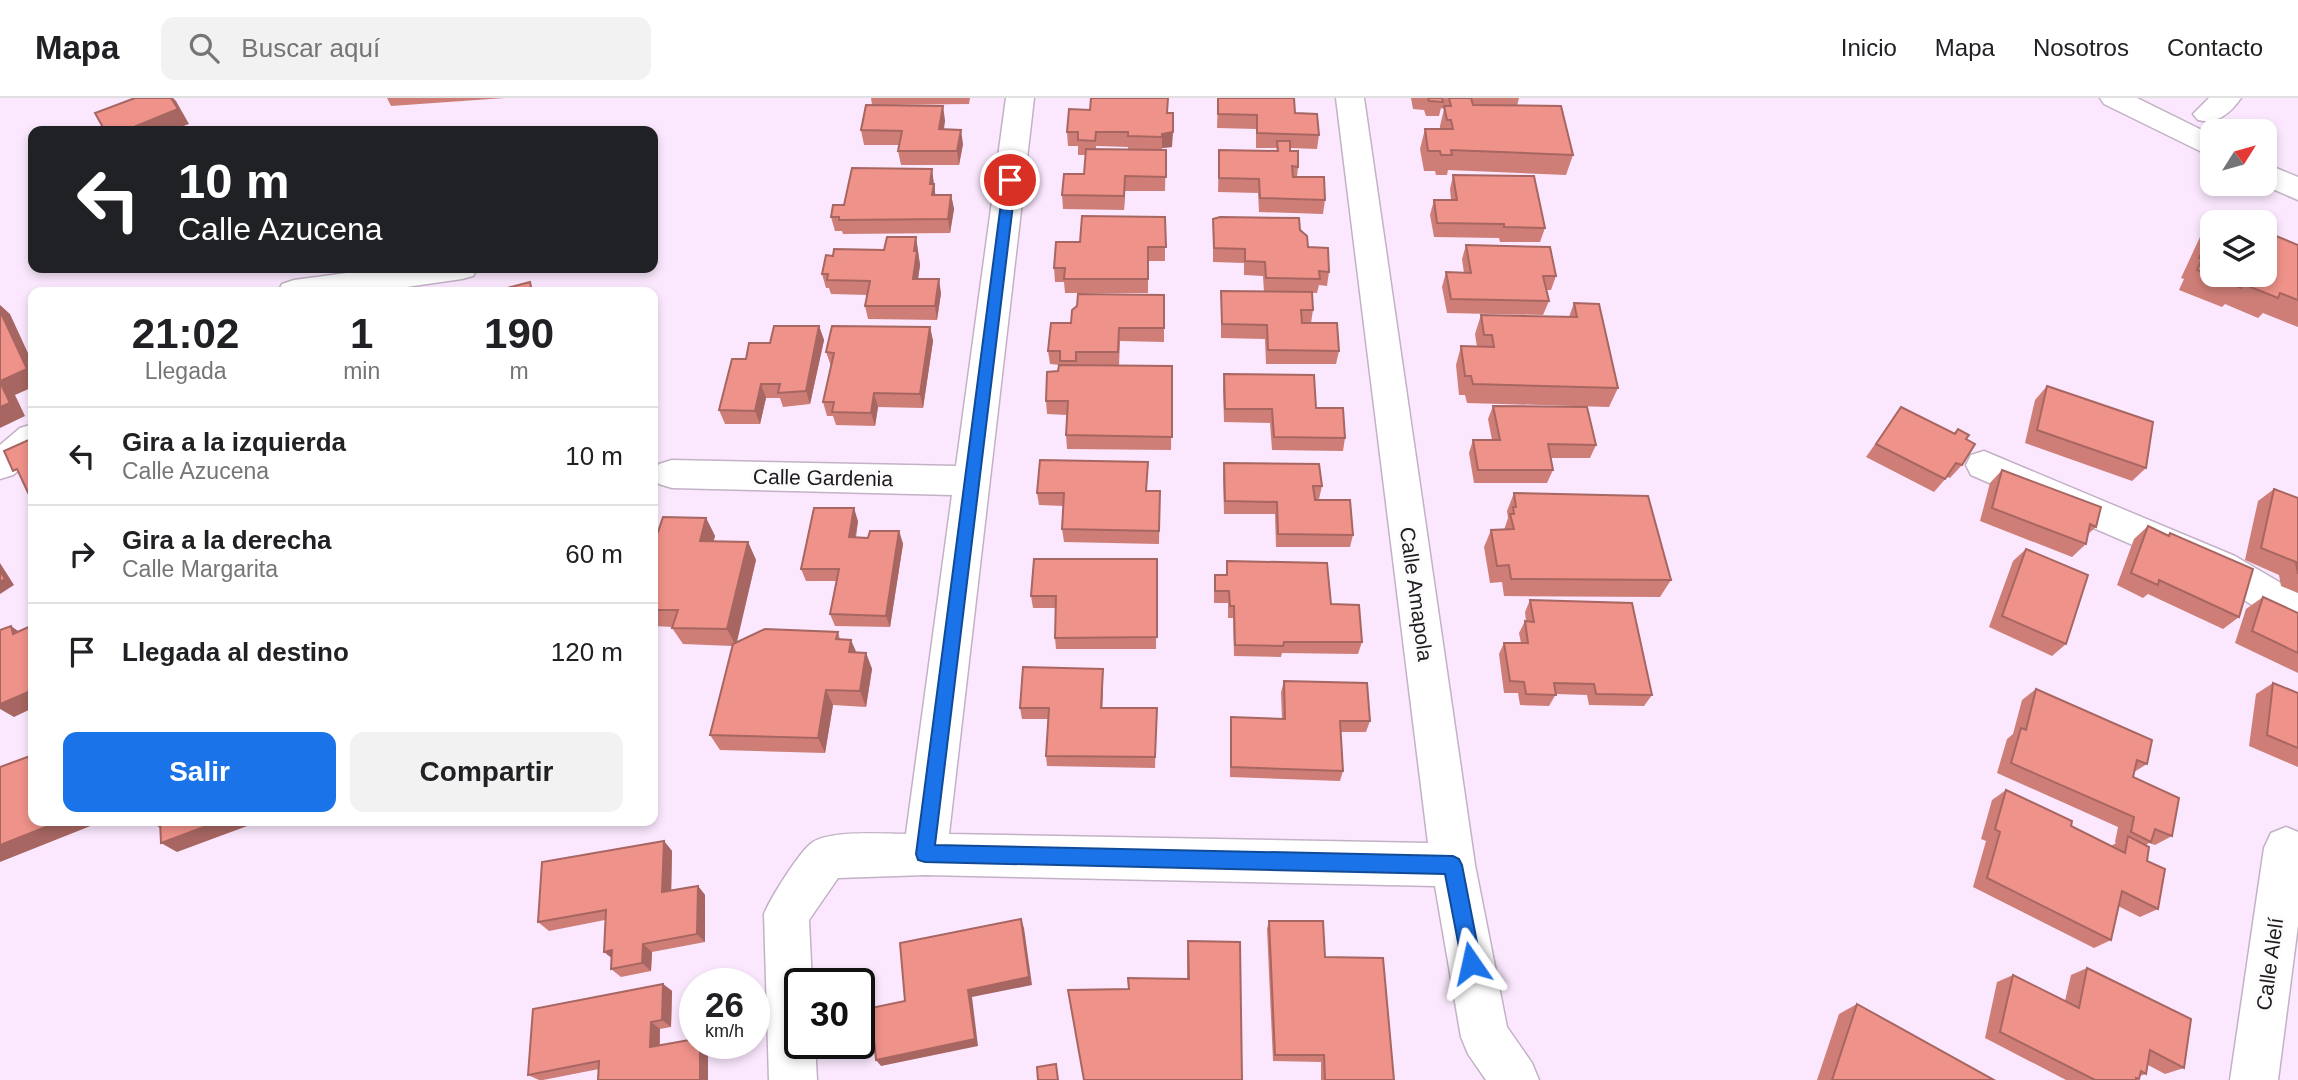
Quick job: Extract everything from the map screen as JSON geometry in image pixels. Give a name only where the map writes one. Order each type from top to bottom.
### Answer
[{"type":"street","points":[[925,854],[1020,98]]},
{"type":"street","name":"Calle Amapola","points":[[1350,98],[1453,865],[1485,1037],[1515,1080]]},
{"type":"street","points":[[2114,98],[2200,141]]},
{"type":"street","points":[[2277,180],[2298,190]]},
{"type":"street","points":[[329,287],[427,273]]},
{"type":"street","points":[[0,466],[28,442]]},
{"type":"street","points":[[1984,465],[2222,567],[2298,613]]},
{"type":"street","name":"Calle Gardenia","points":[[672,474],[973,481]]},
{"type":"street","name":"Calle Alelí","points":[[2253,1080],[2286,848]]},
{"type":"street","points":[[793,1080],[786,914],[828,857],[925,854],[1453,865]]},
{"type":"building","points":[[135,98],[171,98],[178,109],[136,126],[102,126],[95,113]]},
{"type":"building","points":[[1091,98],[1168,98],[1167,113],[1173,113],[1173,132],[1162,134],[1162,137],[1128,136],[1128,132],[1096,132],[1095,141],[1078,140],[1078,132],[1067,132],[1069,109],[1090,110]]},
{"type":"building","points":[[1218,98],[1294,98],[1295,113],[1317,114],[1319,135],[1257,133],[1257,115],[1218,114]]},
{"type":"building","points":[[1428,98],[1442,98],[1443,102],[1429,101]]},
{"type":"building","points":[[1449,98],[1471,98],[1473,105],[1561,106],[1573,155],[1451,150],[1452,155],[1441,155],[1440,151],[1428,151],[1425,129],[1453,129],[1451,120],[1447,120],[1444,106],[1451,106]]},
{"type":"building","points":[[866,105],[943,106],[939,129],[961,130],[957,151],[898,151],[902,131],[861,130]]},
{"type":"building","points":[[1277,141],[1290,141],[1290,151],[1298,151],[1298,167],[1292,166],[1293,177],[1324,177],[1325,200],[1260,198],[1259,179],[1219,178],[1219,150],[1278,151]]},
{"type":"building","points":[[1086,149],[1166,150],[1166,177],[1125,176],[1124,196],[1062,195],[1064,174],[1084,174]]},
{"type":"building","points":[[852,168],[932,169],[932,195],[951,195],[948,219],[839,220],[839,217],[831,217],[833,205],[844,205]]},
{"type":"building","points":[[1453,175],[1534,176],[1545,228],[1437,223],[1434,200],[1457,200]]},
{"type":"building","points":[[1082,216],[1165,217],[1166,247],[1148,247],[1148,279],[1064,279],[1065,268],[1054,268],[1056,242],[1080,242]]},
{"type":"building","points":[[1299,218],[1300,230],[1307,236],[1308,247],[1328,248],[1329,272],[1319,271],[1320,279],[1266,278],[1265,262],[1245,261],[1245,249],[1214,248],[1213,219]]},
{"type":"building","points":[[2277,236],[2298,245],[2298,300],[2280,293],[2278,298],[2250,287],[2277,287]]},
{"type":"building","points":[[887,237],[916,237],[913,279],[939,279],[935,306],[865,306],[870,281],[827,280],[828,274],[822,274],[826,255],[833,256],[834,249],[884,250]]},
{"type":"building","points":[[1466,245],[1550,247],[1556,276],[1543,276],[1549,301],[1451,299],[1446,272],[1471,273]]},
{"type":"building","points":[[530,282],[531,287],[511,287]]},
{"type":"building","points":[[1221,291],[1312,292],[1313,310],[1301,310],[1302,323],[1337,323],[1339,351],[1268,350],[1267,325],[1222,324]]},
{"type":"building","points":[[1078,294],[1164,295],[1164,328],[1119,328],[1118,352],[1076,352],[1076,361],[1060,361],[1060,351],[1048,351],[1051,323],[1071,323]]},
{"type":"building","points":[[1574,303],[1599,304],[1618,388],[1473,384],[1471,376],[1465,376],[1461,346],[1494,347],[1492,335],[1484,335],[1481,315],[1577,317]]},
{"type":"building","points":[[0,311],[27,369],[0,381]]},
{"type":"building","points":[[774,326],[819,326],[806,391],[778,393],[780,384],[761,384],[755,411],[719,410],[732,359],[746,359],[749,343],[770,343]]},
{"type":"building","points":[[832,326],[930,327],[920,394],[874,393],[871,413],[832,412],[834,402],[823,402],[834,353],[826,352]]},
{"type":"building","points":[[1059,365],[1172,366],[1172,437],[1066,435],[1068,401],[1046,401],[1047,372],[1058,371]]},
{"type":"building","points":[[1224,374],[1314,375],[1316,408],[1343,408],[1345,438],[1274,437],[1272,409],[1225,409]]},
{"type":"building","points":[[0,382],[10,403],[0,407]]},
{"type":"building","points":[[2047,386],[2153,422],[2146,468],[2037,430]]},
{"type":"building","points":[[1493,406],[1587,407],[1596,445],[1548,444],[1553,470],[1478,470],[1473,440],[1500,440]]},
{"type":"building","points":[[1901,407],[1955,434],[1958,429],[1969,435],[1966,439],[1975,444],[1962,465],[1956,463],[1945,479],[1876,444]]},
{"type":"building","points":[[28,440],[28,492],[17,469],[13,471],[4,451]]},
{"type":"building","points":[[1040,460],[1148,462],[1146,491],[1160,491],[1159,531],[1062,529],[1064,493],[1037,493]]},
{"type":"building","points":[[1224,463],[1319,464],[1322,486],[1313,486],[1315,500],[1350,500],[1353,535],[1278,534],[1277,502],[1225,501]]},
{"type":"building","points":[[2002,470],[2101,507],[2096,527],[2090,524],[2086,544],[1992,508]]},
{"type":"building","points":[[2274,489],[2298,498],[2298,574],[2296,562],[2261,548]]},
{"type":"building","points":[[1514,493],[1648,496],[1671,580],[1511,579],[1509,565],[1497,566],[1491,530],[1514,529],[1510,514],[1514,514],[1513,507],[1516,507]]},
{"type":"building","points":[[814,508],[854,508],[849,537],[868,538],[870,531],[899,531],[886,616],[830,614],[839,569],[801,569]]},
{"type":"building","points":[[663,517],[706,518],[700,541],[748,542],[727,629],[672,628],[678,610],[658,610],[658,532]]},
{"type":"building","points":[[2148,526],[2253,569],[2239,617],[2159,580],[2158,585],[2131,573]]},
{"type":"building","points":[[2026,549],[2088,575],[2066,644],[2002,616]]},
{"type":"building","points":[[1034,559],[1157,559],[1157,637],[1055,638],[1056,596],[1031,596]]},
{"type":"building","points":[[1227,561],[1327,563],[1331,604],[1359,605],[1362,642],[1284,642],[1283,646],[1235,645],[1234,606],[1230,606],[1229,591],[1215,591],[1215,575],[1227,575]]},
{"type":"building","points":[[2263,597],[2298,613],[2298,653],[2252,631]]},
{"type":"building","points":[[1530,600],[1632,603],[1652,695],[1596,694],[1594,684],[1554,683],[1556,695],[1526,694],[1524,682],[1510,681],[1504,643],[1528,643],[1525,621],[1534,622]]},
{"type":"building","points":[[11,626],[13,634],[28,627],[28,692],[0,704],[0,630]]},
{"type":"building","points":[[765,629],[838,632],[836,639],[851,640],[849,652],[866,653],[860,691],[826,690],[818,738],[710,735],[733,644]]},
{"type":"building","points":[[1023,667],[1103,669],[1101,708],[1157,708],[1155,757],[1046,756],[1049,708],[1020,708]]},
{"type":"building","points":[[1284,681],[1367,683],[1370,721],[1340,721],[1343,771],[1231,767],[1231,717],[1285,719]]},
{"type":"building","points":[[2273,683],[2298,693],[2298,748],[2267,735]]},
{"type":"building","points":[[2036,689],[2152,740],[2147,764],[2137,760],[2133,777],[2179,798],[2172,836],[2155,829],[2151,842],[2131,832],[2134,817],[2011,763],[2021,728],[2026,730]]},
{"type":"building","points":[[28,757],[28,826],[48,826],[0,845],[0,767]]},
{"type":"building","points":[[2006,790],[2072,821],[2071,826],[2125,853],[2128,836],[2149,847],[2147,861],[2165,869],[2158,909],[2122,891],[2111,940],[1987,878],[2000,832],[1995,829]]},
{"type":"building","points":[[160,826],[207,826],[161,843]]},
{"type":"building","points":[[664,841],[662,892],[698,886],[697,934],[643,944],[642,963],[611,969],[612,950],[604,952],[606,910],[538,922],[542,862]]},
{"type":"building","points":[[1021,919],[1029,977],[968,990],[975,1039],[876,1060],[875,1007],[905,1001],[900,943]]},
{"type":"building","points":[[1269,921],[1323,921],[1325,957],[1383,958],[1394,1080],[1325,1080],[1324,1055],[1275,1055]]},
{"type":"building","points":[[1188,941],[1240,942],[1242,1080],[1084,1080],[1068,990],[1129,989],[1128,978],[1189,979]]},
{"type":"building","points":[[2087,968],[2191,1019],[2184,1068],[2150,1050],[2146,1074],[2141,1071],[2139,1079],[2095,1080],[2000,1032],[2013,975],[2079,1008]]},
{"type":"building","points":[[663,984],[662,1020],[651,1022],[650,1047],[679,1042],[679,1059],[700,1059],[700,1080],[598,1080],[599,1061],[528,1075],[533,1009]]},
{"type":"building","points":[[1857,1004],[1994,1080],[1832,1080]]},
{"type":"building","points":[[1056,1064],[1058,1080],[1038,1080],[1037,1067]]},
{"type":"route","points":[[1010,180],[925,854],[1453,865],[1471,963]]}]
